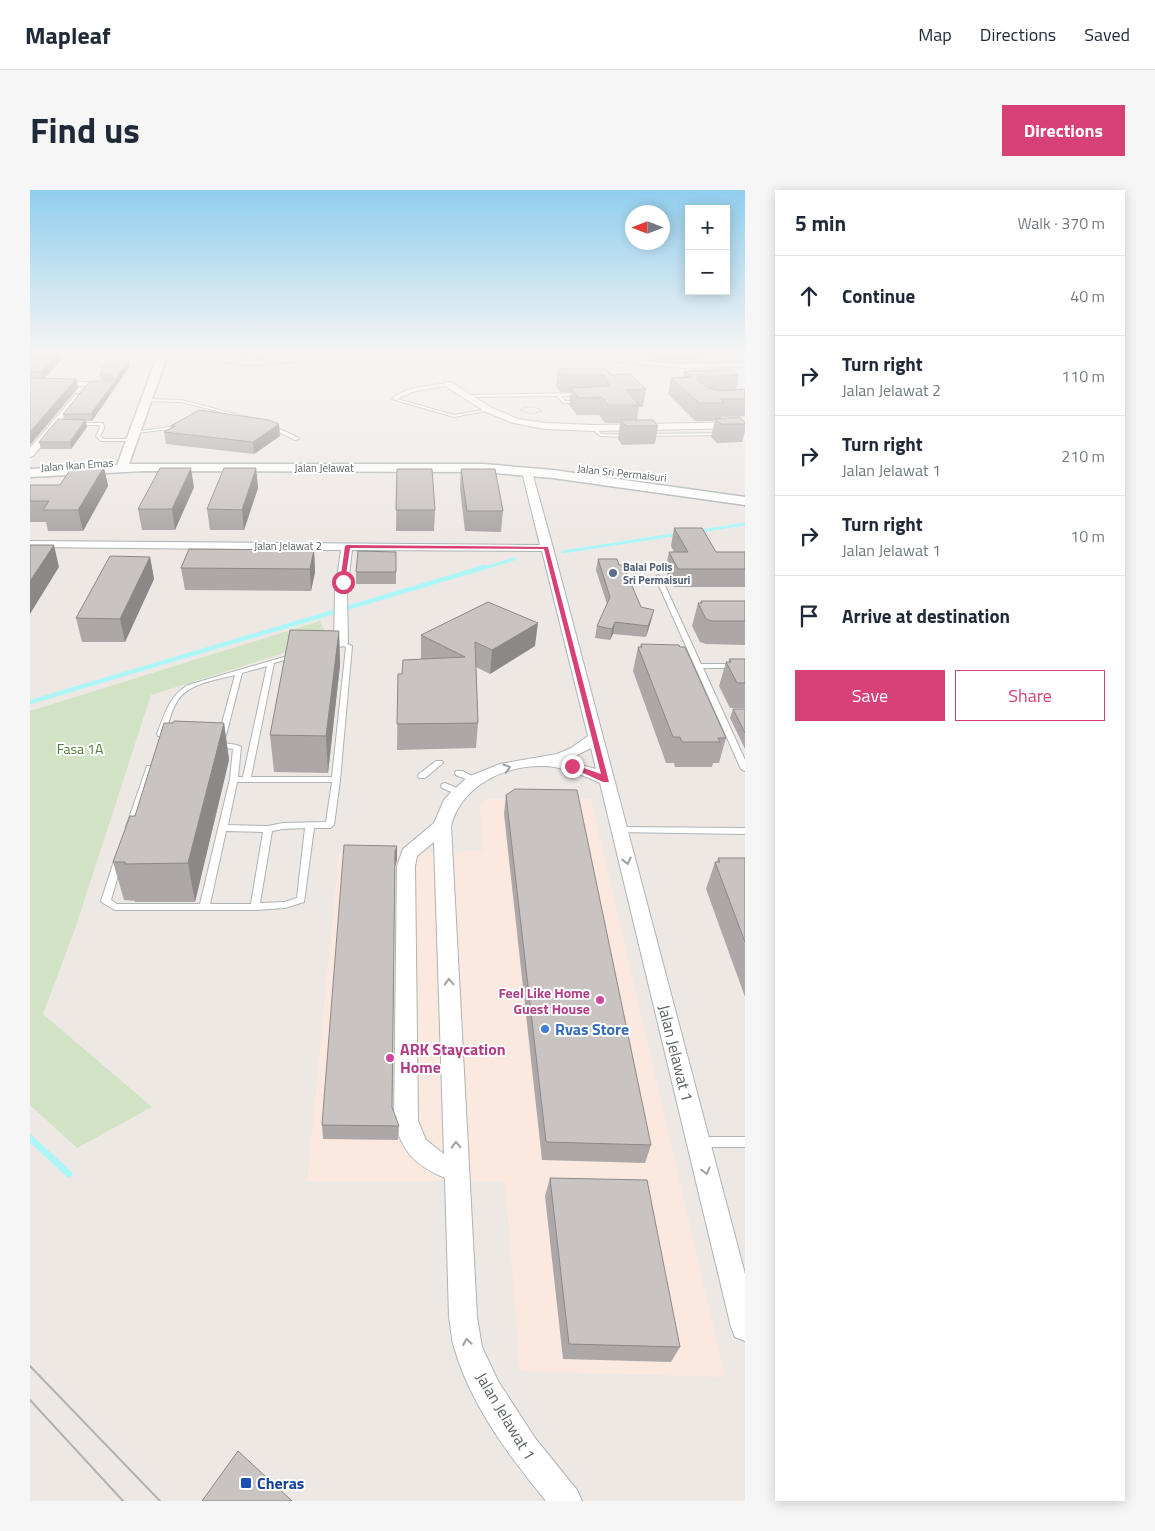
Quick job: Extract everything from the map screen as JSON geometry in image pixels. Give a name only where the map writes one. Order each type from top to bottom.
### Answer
[{"type":"street","points":[[30,454],[63,415]]},
{"type":"street","points":[[123,465],[142,415]]},
{"type":"street","points":[[502,415],[516,421],[545,426],[594,428],[728,431],[745,425]]},
{"type":"street","points":[[498,461],[521,467],[527,472],[535,468],[552,465]]},
{"type":"street","name":"Jalan Jelawat","points":[[123,465],[498,461]]},
{"type":"street","name":"Jalan Sri Permaisuri","points":[[498,461],[552,465],[686,486],[745,501]]},
{"type":"street","name":"Jalan Jelawat","points":[[123,465],[483,468],[527,472]]},
{"type":"street","name":"Jalan Ikan Emas","points":[[30,468],[123,465]]},
{"type":"street","name":"Jalan Ikan Emas","points":[[30,473],[123,465]]},
{"type":"street","name":"Jalan Sri Permaisuri","points":[[527,472],[686,486],[726,485]]},
{"type":"street","name":"Jalan Jelawat 1","points":[[527,472],[745,1327]]},
{"type":"street","name":"Jalan Jelawat 2","points":[[30,544],[547,548]]},
{"type":"street","points":[[335,644],[342,616],[342,592],[347,546]]},
{"type":"street","name":"Jalan Jelawat 1","points":[[566,1501],[527,1455],[502,1415],[468,1350],[463,1317],[442,826],[445,811],[460,783],[506,767],[544,761],[571,754],[596,737]]},
{"type":"street","name":"Jalan Jelawat 1","points":[[544,761],[590,772],[606,780]]},
{"type":"street","name":"Jalan Jelawat 1","points":[[442,826],[409,853],[406,866],[406,1121],[410,1138],[420,1151],[435,1162],[457,1172]]},
{"type":"lane","points":[[238,415],[256,420],[297,439]]},
{"type":"lane","points":[[56,424],[101,424],[102,428],[98,436],[103,440],[171,428],[185,419]]},
{"type":"lane","points":[[658,577],[745,769]]},
{"type":"lane","points":[[223,828],[268,829],[283,826],[330,825],[349,646],[335,644]]},
{"type":"lane","points":[[158,743],[174,697],[181,691],[190,686],[304,653]]},
{"type":"lane","points":[[247,779],[271,663]]},
{"type":"lane","points":[[698,666],[745,666]]},
{"type":"lane","points":[[204,908],[234,779],[237,746],[220,745],[239,672]]},
{"type":"lane","points":[[127,835],[152,762]]},
{"type":"lane","points":[[422,776],[439,763]]},
{"type":"lane","points":[[234,779],[336,780]]},
{"type":"lane","points":[[121,854],[106,901],[114,907],[204,908],[285,905],[301,900],[310,825]]},
{"type":"lane","points":[[255,907],[268,829]]},
{"type":"lane","points":[[619,830],[745,831]]},
{"type":"lane","points":[[698,1142],[745,1142]]},
{"type":"shaded area","points":[[486,799],[591,799],[725,1377],[520,1371],[505,1181],[307,1181],[339,853],[483,851],[480,807]]},
{"type":"green space","name":"Fasa 1A","points":[[320,621],[329,639],[151,695],[76,926],[43,1014],[152,1107],[77,1148],[30,1105],[30,711]]},
{"type":"building","points":[[30,415],[45,415],[30,432]]},
{"type":"building","points":[[190,415],[235,415],[269,420],[279,424],[253,442],[164,432],[175,426],[171,426]]},
{"type":"building","points":[[739,417],[745,424],[721,424],[715,419]]},
{"type":"building","points":[[58,419],[85,420],[70,442],[39,442]]},
{"type":"building","points":[[621,420],[653,420],[658,426],[626,426]]},
{"type":"building","points":[[72,467],[104,467],[78,510],[43,510],[49,501],[30,501],[30,485],[60,485]]},
{"type":"building","points":[[160,468],[191,468],[172,509],[138,509]]},
{"type":"building","points":[[224,468],[256,468],[242,510],[207,509]]},
{"type":"building","points":[[397,469],[432,469],[435,510],[396,510]]},
{"type":"building","points":[[461,469],[495,469],[503,511],[467,511]]},
{"type":"building","points":[[674,528],[702,528],[716,552],[745,552],[745,569],[678,569],[669,552],[688,552]]},
{"type":"building","points":[[30,545],[54,545],[30,581]]},
{"type":"building","points":[[189,549],[314,550],[310,569],[181,568]]},
{"type":"building","points":[[358,551],[396,552],[396,572],[356,572]]},
{"type":"building","points":[[110,556],[150,557],[120,619],[76,618]]},
{"type":"building","points":[[598,559],[617,559],[619,565],[623,565],[641,607],[654,610],[648,626],[615,622],[612,629],[597,626],[610,597]]},
{"type":"building","points":[[701,601],[745,601],[745,621],[712,621],[706,619],[698,603],[702,603]]},
{"type":"building","points":[[488,602],[538,623],[492,650],[475,642],[478,723],[397,724],[398,674],[402,674],[403,660],[465,657],[421,635]]},
{"type":"building","points":[[290,630],[339,631],[326,736],[270,735]]},
{"type":"building","points":[[641,644],[679,645],[680,647],[685,647],[726,738],[718,738],[720,742],[682,742],[680,737],[673,737],[638,647],[642,647]]},
{"type":"building","points":[[729,659],[745,659],[745,683],[737,683],[726,662],[731,662]]},
{"type":"building","points":[[733,709],[745,709],[745,733]]},
{"type":"building","points":[[174,721],[224,723],[188,863],[125,864],[125,862],[113,862],[130,816],[135,816],[164,723],[173,723]]},
{"type":"building","points":[[515,789],[577,790],[651,1145],[546,1142],[506,795]]},
{"type":"building","points":[[344,845],[397,846],[395,851],[392,1107],[399,1126],[322,1125]]},
{"type":"building","points":[[718,858],[745,858],[745,942],[715,862],[720,862]]},
{"type":"building","points":[[550,1178],[647,1180],[680,1347],[569,1344]]},
{"type":"building","points":[[238,1451],[292,1501],[202,1501]]},
{"type":"waterway","points":[[695,532],[745,524]]},
{"type":"waterway","points":[[563,552],[679,534]]},
{"type":"waterway","points":[[481,569],[514,559]]},
{"type":"waterway","points":[[30,702],[485,567]]},
{"type":"waterway","points":[[30,1138],[69,1174]]},
{"type":"tram line","points":[[30,1366],[160,1501]]},
{"type":"tram line","points":[[30,1400],[123,1501]]},
{"type":"place","name":"Balai Polis Sri Permaisuri","points":[[613,573]]},
{"type":"place","name":"Feel Like Home Guest House","points":[[600,1000]]},
{"type":"place","name":"Rvas Store","points":[[545,1029]]},
{"type":"place","name":"ARK Staycation Home","points":[[390,1058]]},
{"type":"place","name":"Cheras","points":[[246,1483]]},
{"type":"route","points":[[343,582],[347,546],[547,548],[606,780],[596,774],[572,766]]}]
